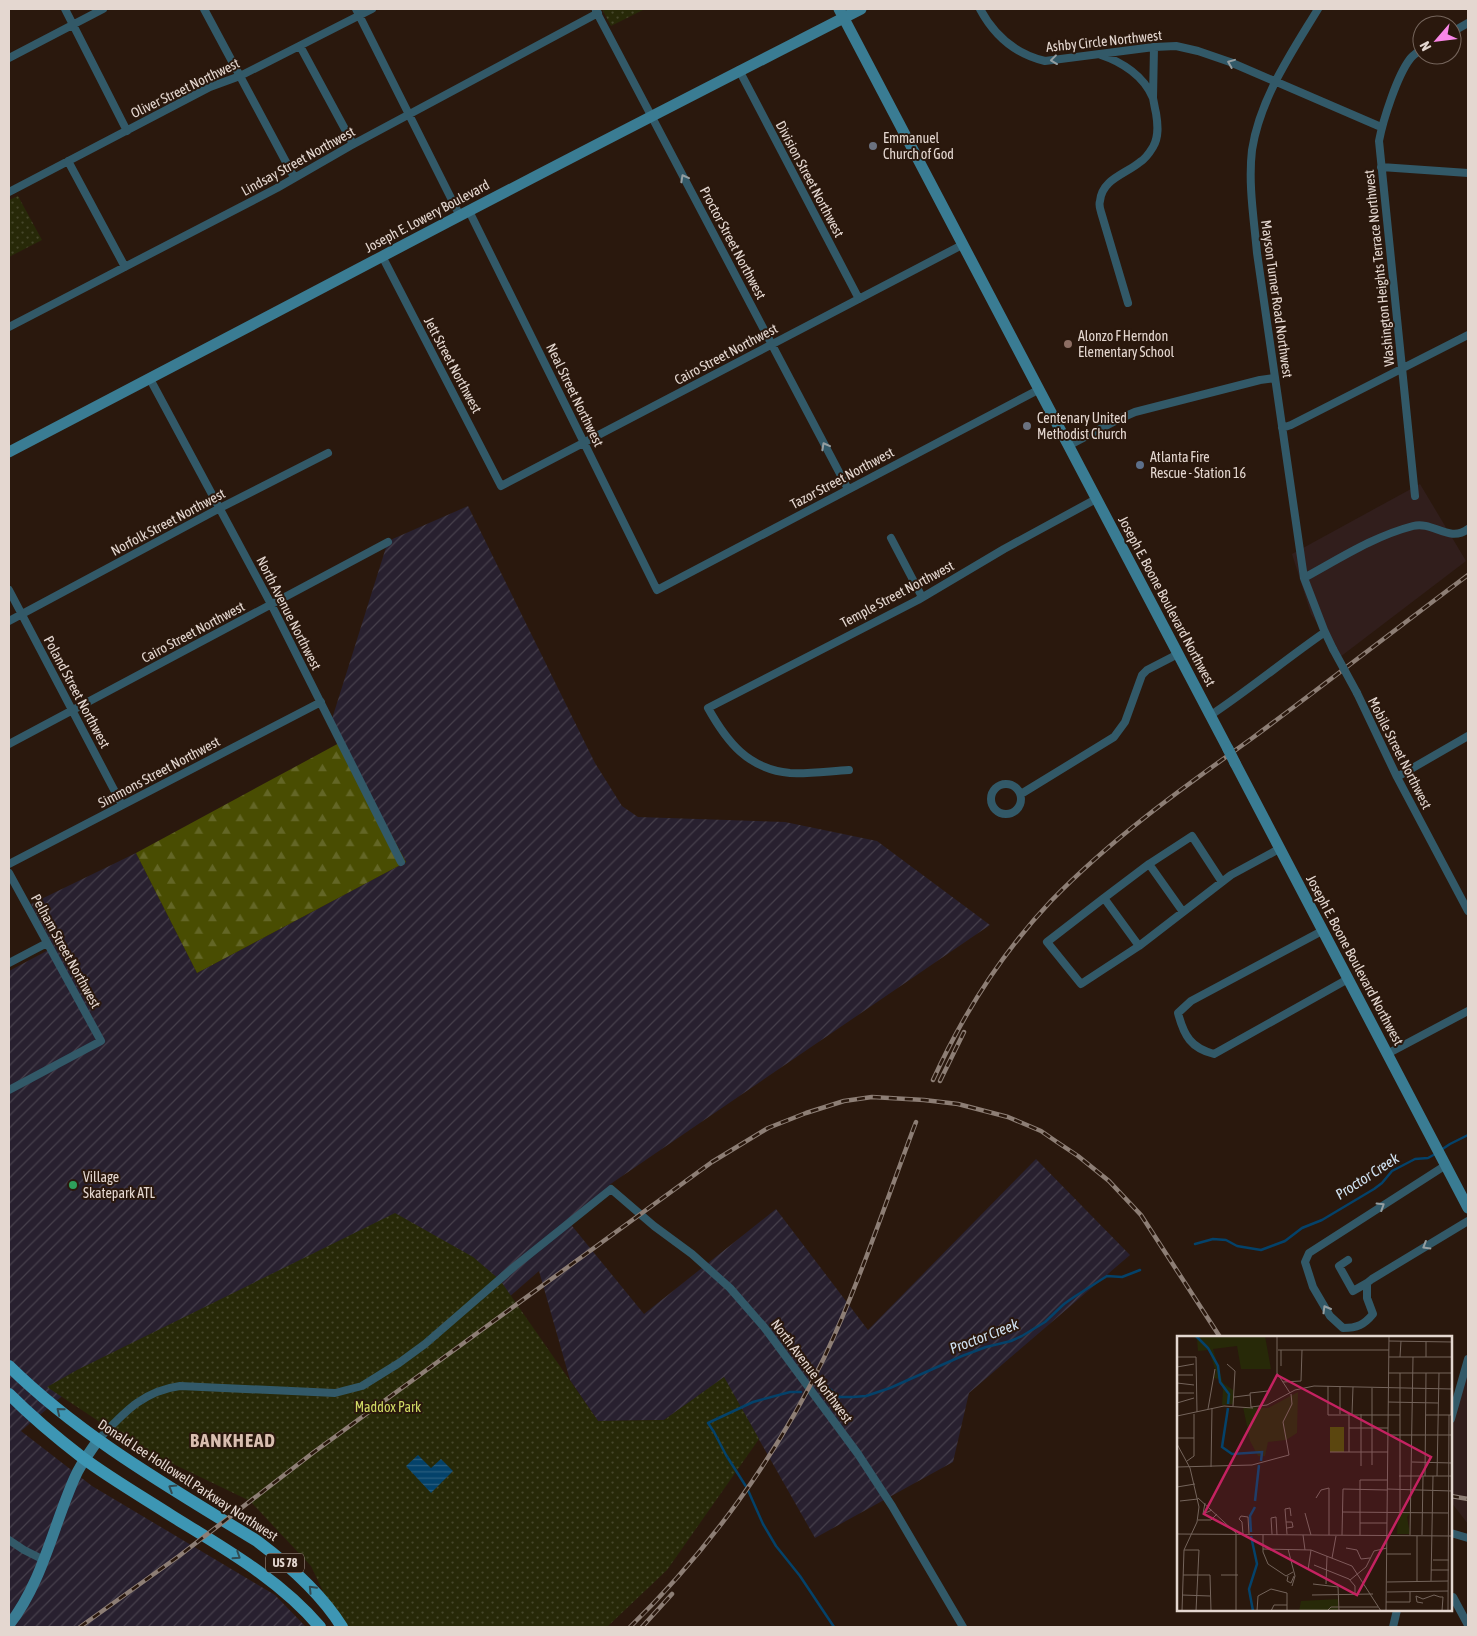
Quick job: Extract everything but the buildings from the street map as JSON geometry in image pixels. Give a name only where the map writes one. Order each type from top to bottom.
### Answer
[{"type":"main road","name":"Joseph E. Lowery Boulevard","points":[[9,452],[652,116],[841,14],[861,9]]},
{"type":"main road","name":"Joseph E. Boone Boulevard Northwest","points":[[841,14],[1211,715],[1279,849],[1468,1208]]},
{"type":"main road","name":"Donald Lee Hollowell Parkway Northwest","points":[[9,1366],[98,1440],[257,1541],[274,1554],[317,1594],[342,1627]]},
{"type":"main road","name":"US 78","points":[[9,1394],[85,1459],[255,1568],[290,1595],[320,1627]]},
{"type":"main road","points":[[9,1625],[23,1605],[44,1560],[75,1476],[98,1440]]},
{"type":"street","points":[[65,9],[126,131]]},
{"type":"street","points":[[9,58],[103,9]]},
{"type":"street","points":[[204,9],[294,177]]},
{"type":"street","name":"Oliver Street Northwest","points":[[9,192],[210,87],[240,76],[300,46],[358,12],[372,9]]},
{"type":"street","name":"Ashby Circle Northwest","points":[[980,9],[986,21],[998,35],[1014,48],[1032,58],[1045,61],[1154,47],[1176,46],[1198,50],[1381,127]]},
{"type":"street","name":"Mayson Turner Road Northwest","points":[[1313,604],[1304,578],[1282,428],[1257,253],[1251,173],[1252,151],[1263,110],[1276,82],[1318,9]]},
{"type":"street","name":"Lindsay Street Northwest","points":[[9,327],[268,192],[597,11]]},
{"type":"street","name":"Proctor Street Northwest","points":[[597,11],[848,489]]},
{"type":"street","name":"Neal Street Northwest","points":[[358,12],[409,114],[465,213],[584,442],[657,590]]},
{"type":"street","points":[[300,46],[353,144]]},
{"type":"street","points":[[1128,302],[1101,212],[1100,201],[1108,184],[1120,174],[1141,162],[1153,146],[1157,135],[1158,124],[1152,98],[1154,47]]},
{"type":"street","points":[[1099,54],[1116,60],[1127,67],[1144,84],[1152,98]]},
{"type":"street","name":"Washington Heights Terrace Northwest","points":[[1412,56],[1401,72],[1381,127],[1378,141],[1415,496]]},
{"type":"street","name":"Division Street Northwest","points":[[739,70],[859,299]]},
{"type":"street","points":[[68,161],[125,267]]},
{"type":"street","points":[[1381,167],[1468,174]]},
{"type":"street","name":"Cairo Street Northwest","points":[[501,486],[962,245]]},
{"type":"street","name":"Jett Street Northwest","points":[[382,256],[501,486]]},
{"type":"street","points":[[1282,428],[1292,425],[1468,335]]},
{"type":"street","points":[[1068,446],[1135,412],[1260,380],[1275,378]]},
{"type":"street","name":"North Avenue Northwest","points":[[150,379],[271,604],[401,862]]},
{"type":"street","name":"Tazor Street Northwest","points":[[657,590],[1038,390]]},
{"type":"street","name":"Norfolk Street Northwest","points":[[9,621],[220,508],[328,453]]},
{"type":"street","name":"Temple Street Northwest","points":[[849,770],[791,773],[759,764],[743,754],[730,742],[720,730],[708,708],[922,597],[1004,549],[1096,499]]},
{"type":"street","points":[[1304,578],[1383,537],[1415,525],[1430,527],[1455,535],[1468,529]]},
{"type":"street","points":[[891,538],[922,597]]},
{"type":"street","name":"Cairo Street Northwest","points":[[9,744],[388,542]]},
{"type":"street","name":"Poland Street Northwest","points":[[9,590],[122,805]]},
{"type":"street","name":"Mobile Street Northwest","points":[[1313,604],[1324,632],[1468,911]]},
{"type":"street","points":[[1211,715],[1324,632]]},
{"type":"street","points":[[1021,794],[1114,737],[1125,722],[1142,676],[1147,670],[1178,654]]},
{"type":"street","name":"Simmons Street Northwest","points":[[9,864],[321,702]]},
{"type":"street","points":[[1398,777],[1468,736]]},
{"type":"street","points":[[1001,784],[1015,786],[1021,794],[1018,809],[1009,814],[999,812],[992,804],[992,794],[1001,784]]},
{"type":"street","points":[[1222,882],[1192,836],[1149,864],[1048,942],[1080,984],[1139,946],[1222,882],[1279,849]]},
{"type":"street","points":[[1149,864],[1183,912]]},
{"type":"street","name":"Pelham Street Northwest","points":[[9,872],[101,1041],[9,1090]]},
{"type":"street","points":[[1104,898],[1139,946]]},
{"type":"street","points":[[1322,931],[1191,1001],[1178,1013],[1181,1026],[1189,1039],[1200,1050],[1214,1054],[1348,979]]},
{"type":"street","points":[[9,963],[47,943]]},
{"type":"street","points":[[1387,1054],[1468,1011]]},
{"type":"street","points":[[1367,1284],[1367,1298],[1373,1314],[1366,1323],[1355,1328],[1343,1328],[1330,1316],[1313,1287],[1305,1262],[1309,1253],[1444,1162]]},
{"type":"street","name":"North Avenue Northwest","points":[[98,1440],[140,1399],[170,1387],[335,1393],[362,1386],[425,1344],[515,1266],[611,1189],[654,1226],[692,1254],[730,1288],[770,1334],[858,1454],[892,1506],[963,1627]]},
{"type":"street","points":[[1348,1260],[1339,1266],[1353,1291],[1468,1221]]},
{"type":"street","points":[[1452,1415],[1468,1359]]},
{"type":"street","points":[[1452,1533],[1468,1538]]},
{"type":"street","points":[[9,1540],[44,1560]]},
{"type":"street","points":[[1452,1597],[1468,1625]]},
{"type":"street","points":[[1393,1627],[1398,1611]]},
{"type":"shaded area","points":[[1420,484],[1466,561],[1340,657],[1311,614],[1292,554]]},
{"type":"shaded area","points":[[468,506],[595,763],[622,806],[638,817],[785,822],[877,841],[990,925],[612,1183],[568,1221],[644,1314],[776,1209],[868,1330],[1036,1159],[1130,1255],[969,1393],[953,1462],[815,1538],[724,1378],[664,1420],[598,1421],[570,1380],[539,1271],[501,1304],[87,1375],[21,1431],[92,1486],[275,1595],[306,1627],[9,1627],[9,971],[54,947],[31,904],[136,853],[197,973],[406,862],[331,722],[388,541]]},
{"type":"shaded area","points":[[1468,1365],[1468,1524],[1452,1503],[1452,1420]]},
{"type":"green space","points":[[602,9],[645,9],[611,26]]},
{"type":"green space","points":[[18,196],[42,240],[9,257],[9,200]]},
{"type":"green space","points":[[341,742],[406,862],[197,973],[136,853]]},
{"type":"green space","name":"Maddox Park","points":[[395,1213],[473,1257],[500,1280],[598,1421],[664,1420],[724,1377],[759,1439],[667,1570],[607,1627],[340,1627],[311,1566],[250,1501],[136,1446],[47,1387],[77,1370]]},
{"type":"water","points":[[418,1455],[431,1468],[441,1459],[453,1471],[431,1493],[406,1466]]},
{"type":"waterway","name":"Proctor Creek","points":[[1441,1150],[1468,1135]]},
{"type":"waterway","name":"Proctor Creek","points":[[1195,1244],[1213,1239],[1226,1240],[1237,1246],[1261,1250],[1285,1241],[1302,1228],[1322,1220],[1374,1189],[1392,1171],[1415,1159],[1428,1158],[1437,1153]]},
{"type":"waterway","name":"Proctor Creek","points":[[827,1387],[840,1397],[866,1396],[890,1388],[962,1356],[1022,1336],[1045,1322],[1064,1304],[1107,1276],[1122,1277],[1140,1270]]},
{"type":"waterway","name":"Proctor Creek","points":[[801,1392],[790,1392],[753,1402],[708,1423],[747,1488],[763,1524],[776,1546],[800,1576],[834,1627]]},
{"type":"railway","points":[[933,1080],[957,1032],[1000,963],[1033,921],[1074,878],[1147,816],[1468,575]]},
{"type":"railway","points":[[940,1081],[964,1032]]},
{"type":"railway","points":[[80,1627],[179,1556],[314,1452],[712,1162],[768,1128],[844,1101],[872,1097],[958,1104],[1008,1117],[1041,1131],[1078,1156],[1109,1181],[1141,1215],[1219,1336]]},
{"type":"railway","points":[[630,1627],[687,1566],[713,1534],[739,1501],[785,1431],[824,1358],[837,1329],[916,1122]]},
{"type":"railway","points":[[1452,1496],[1468,1499]]},
{"type":"railway","points":[[642,1627],[672,1594]]},
{"type":"place","name":"Emmanuel Church of God","points":[[873,146]]},
{"type":"place","name":"Alonzo F Herndon Elementary School","points":[[1068,344]]},
{"type":"place","name":"Centenary United Methodist Church","points":[[1027,426]]},
{"type":"place","name":"Atlanta Fire Rescue - Station 16","points":[[1140,465]]},
{"type":"place","name":"Village Skatepark ATL","points":[[73,1185]]},
{"type":"district","name":"BANKHEAD","points":[[233,1440]]}]
